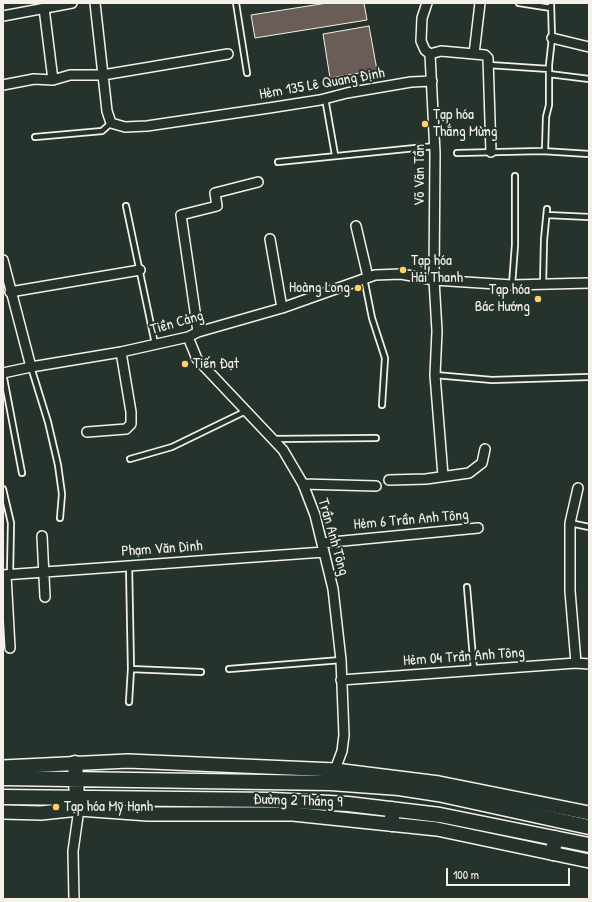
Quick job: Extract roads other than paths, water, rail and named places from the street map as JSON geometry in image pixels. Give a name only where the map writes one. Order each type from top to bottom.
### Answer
[{"type":"main road","name":"Đường 2 Tháng 9","points":[[3,767],[128,761],[335,770],[400,783],[438,794],[559,814],[589,813]]},
{"type":"main road","points":[[75,763],[78,804]]},
{"type":"main road","name":"Đường 2 Tháng 9","points":[[3,778],[400,783]]},
{"type":"main road","name":"Đường 2 Tháng 9","points":[[3,797],[78,804],[148,814],[293,814],[392,824],[436,829],[589,861]]},
{"type":"main road","name":"Đường 2 Tháng 9","points":[[3,812],[41,813],[78,804],[273,800],[348,804],[440,815],[589,845]]},
{"type":"main road","points":[[392,809],[392,824]]},
{"type":"main road","name":"Đường 2 Tháng 9","points":[[559,814],[589,827]]},
{"type":"main road","points":[[553,853],[555,838]]},
{"type":"street","points":[[3,16],[72,3]]},
{"type":"street","points":[[95,3],[107,111],[111,123]]},
{"type":"street","name":"Võ Văn Tần","points":[[427,3],[422,18],[421,41],[425,50],[430,54],[432,81],[435,146],[434,280],[437,331],[435,374],[443,476]]},
{"type":"street","points":[[474,54],[480,3]]},
{"type":"street","points":[[44,8],[53,80]]},
{"type":"street","points":[[552,38],[589,47]]},
{"type":"street","points":[[430,54],[441,51],[485,55],[488,58],[491,152]]},
{"type":"street","points":[[3,85],[34,79],[53,80],[70,76],[103,75],[228,54]]},
{"type":"street","name":"Hẻm 135 Lê Quang Định","points":[[111,123],[132,128],[217,116],[411,82],[432,81]]},
{"type":"street","points":[[198,332],[181,215],[217,206],[215,193],[258,182]]},
{"type":"street","points":[[356,226],[366,277]]},
{"type":"street","points":[[270,239],[282,308]]},
{"type":"street","points":[[3,260],[10,292],[31,367]]},
{"type":"street","points":[[10,292],[140,270]]},
{"type":"street","name":"Tiền Cảng","points":[[3,373],[121,352],[188,336],[282,308],[366,277],[401,274],[434,280],[512,285],[589,283]]},
{"type":"street","name":"Trần Anh Tông","points":[[188,336],[197,359],[283,450],[303,484],[323,547],[333,589],[341,660],[344,734],[342,751],[331,783]]},
{"type":"street","points":[[87,432],[126,430],[131,424],[131,412],[121,352]]},
{"type":"street","points":[[389,480],[426,480],[443,476],[470,473],[482,463],[485,449]]},
{"type":"street","points":[[303,484],[376,486]]},
{"type":"street","points":[[576,663],[570,591],[570,524],[578,488]]},
{"type":"street","name":"Hẻm 6 Trần Anh Tông","points":[[323,547],[478,528]]},
{"type":"street","points":[[42,536],[45,597]]},
{"type":"street","name":"Phạm Văn Dinh","points":[[6,575],[323,547]]},
{"type":"street","points":[[6,575],[10,648]]},
{"type":"street","name":"Hẻm 04 Trần Anh Tông","points":[[341,680],[576,663],[589,664]]},
{"type":"street","points":[[74,899],[73,851],[78,804]]},
{"type":"lane","points":[[236,3],[247,73]]},
{"type":"lane","points":[[520,3],[551,6],[552,38],[545,151]]},
{"type":"lane","points":[[489,65],[549,72],[589,79]]},
{"type":"lane","points":[[325,98],[335,155]]},
{"type":"lane","points":[[35,137],[102,131],[111,123]]},
{"type":"lane","points":[[278,162],[298,161],[335,155],[359,155],[435,146]]},
{"type":"lane","points":[[457,153],[545,151],[589,154]]},
{"type":"lane","points":[[512,285],[515,245],[515,176]]},
{"type":"lane","points":[[126,206],[155,344]]},
{"type":"lane","points":[[543,284],[544,240],[547,209]]},
{"type":"lane","points":[[547,215],[589,217]]},
{"type":"lane","points":[[366,277],[372,318],[385,358],[382,405]]},
{"type":"lane","points":[[31,367],[48,422],[58,465],[62,494],[60,518]]},
{"type":"lane","points":[[3,373],[22,474]]},
{"type":"lane","points":[[435,374],[492,380],[589,377]]},
{"type":"lane","points":[[130,459],[172,447],[246,411]]},
{"type":"lane","points":[[273,439],[376,438]]},
{"type":"lane","points":[[3,489],[11,523],[6,575]]},
{"type":"lane","points":[[570,524],[589,527]]},
{"type":"lane","points":[[129,565],[131,669],[129,702]]},
{"type":"lane","points":[[467,587],[474,670]]},
{"type":"lane","points":[[229,669],[341,660]]},
{"type":"lane","points":[[131,669],[201,672]]},
{"type":"place","name":"Tạp hóa Thắng Mừng","points":[[425,124]]},
{"type":"place","name":"Tạp hóa Hải Thanh","points":[[403,270]]},
{"type":"place","name":"Hoàng Long","points":[[358,288]]},
{"type":"place","name":"Tạp hóa Bác Hướng","points":[[538,299]]},
{"type":"place","name":"Tiến Đạt","points":[[185,364]]},
{"type":"place","name":"Tạp hóa Mỹ Hạnh","points":[[56,807]]}]
